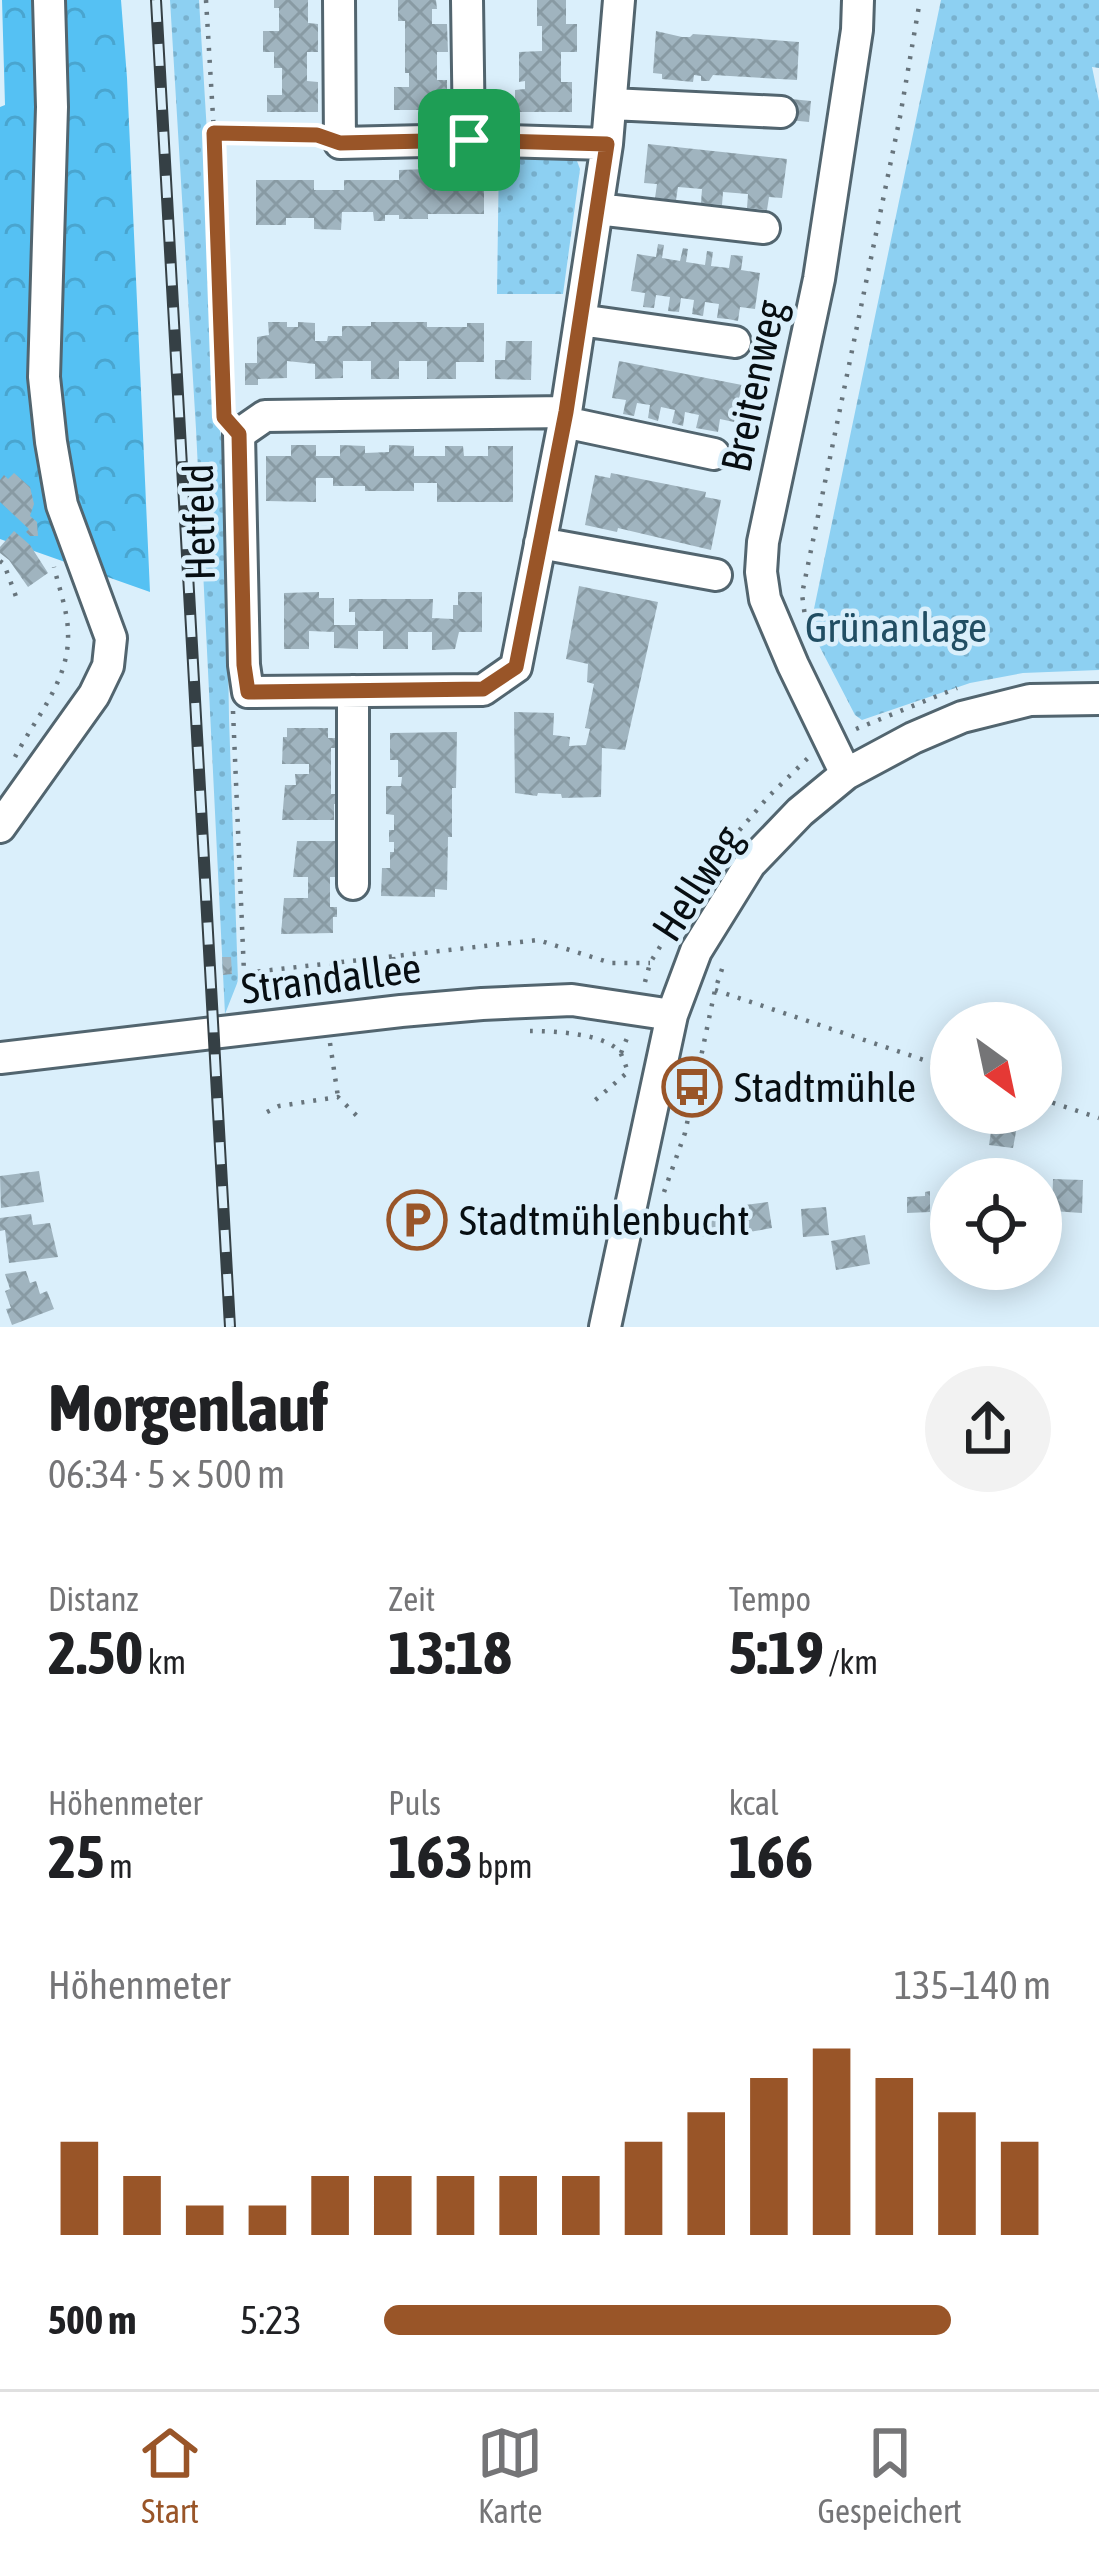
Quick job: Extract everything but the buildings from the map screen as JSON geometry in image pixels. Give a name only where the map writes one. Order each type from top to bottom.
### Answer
[{"type":"street","points":[[0,827],[94,695],[111,652],[111,638],[62,505],[44,377],[52,107],[49,0]]},
{"type":"street","points":[[339,0],[340,143],[607,144]]},
{"type":"street","points":[[467,0],[469,140]]},
{"type":"street","points":[[248,692],[483,689],[516,667],[580,320],[607,144],[619,0]]},
{"type":"street","name":"Breitenweg","points":[[846,774],[765,599],[761,572],[763,542],[818,279],[859,0]]},
{"type":"street","points":[[611,104],[782,112]]},
{"type":"street","points":[[597,209],[764,228]]},
{"type":"street","points":[[580,320],[735,341]]},
{"type":"street","name":"Hetfeld","points":[[248,692],[239,434],[265,416],[565,417],[714,454]]},
{"type":"street","points":[[540,543],[716,575]]},
{"type":"street","points":[[352,884],[353,691]]},
{"type":"street","name":"Hellweg","points":[[605,1327],[672,1016],[696,951],[750,864],[800,812],[846,774],[913,738],[962,716],[1030,700],[1099,700]]},
{"type":"street","name":"Strandallee","points":[[0,1058],[482,1004],[572,1000],[672,1016]]},
{"type":"path","points":[[206,0],[224,417],[239,434]]},
{"type":"path","points":[[806,629],[802,594],[920,0]]},
{"type":"path","points":[[214,133],[317,135],[340,143]]},
{"type":"path","points":[[0,560],[18,602]]},
{"type":"path","points":[[13,761],[65,664],[68,632],[54,563]]},
{"type":"path","points":[[248,692],[232,712],[244,974],[538,940],[611,963],[650,963],[668,936]]},
{"type":"path","points":[[659,1204],[685,1132],[715,990],[930,1062]]},
{"type":"path","points":[[525,1030],[603,1042],[622,1053],[628,1072],[593,1102]]},
{"type":"path","points":[[330,1042],[338,1097],[360,1118]]},
{"type":"path","points":[[267,1112],[338,1097]]},
{"type":"path","points":[[1062,1106],[1099,1118]]},
{"type":"green space","points":[[2,0],[121,0],[150,592],[0,539]]},
{"type":"green space","points":[[170,0],[199,0],[207,133],[218,417],[225,465],[238,981],[225,1014],[196,429]]},
{"type":"green space","name":"Grünanlage","points":[[941,0],[1099,0],[1099,68],[1092,67],[1099,101],[1099,670],[1023,673],[970,683],[862,720],[855,715],[810,628]]},
{"type":"green space","points":[[499,153],[569,155],[577,161],[580,169],[563,294],[497,294]]},
{"type":"railway","points":[[156,0],[230,1327]]},
{"type":"place","name":"Stadtmühle","points":[[692,1087]]},
{"type":"place","name":"Stadtmühlenbucht","points":[[417,1220]]},
{"type":"route","points":[[214,133],[317,135],[340,143],[469,140],[607,144],[566,412],[516,667],[483,689],[248,692],[239,434],[224,417],[214,133]]}]
